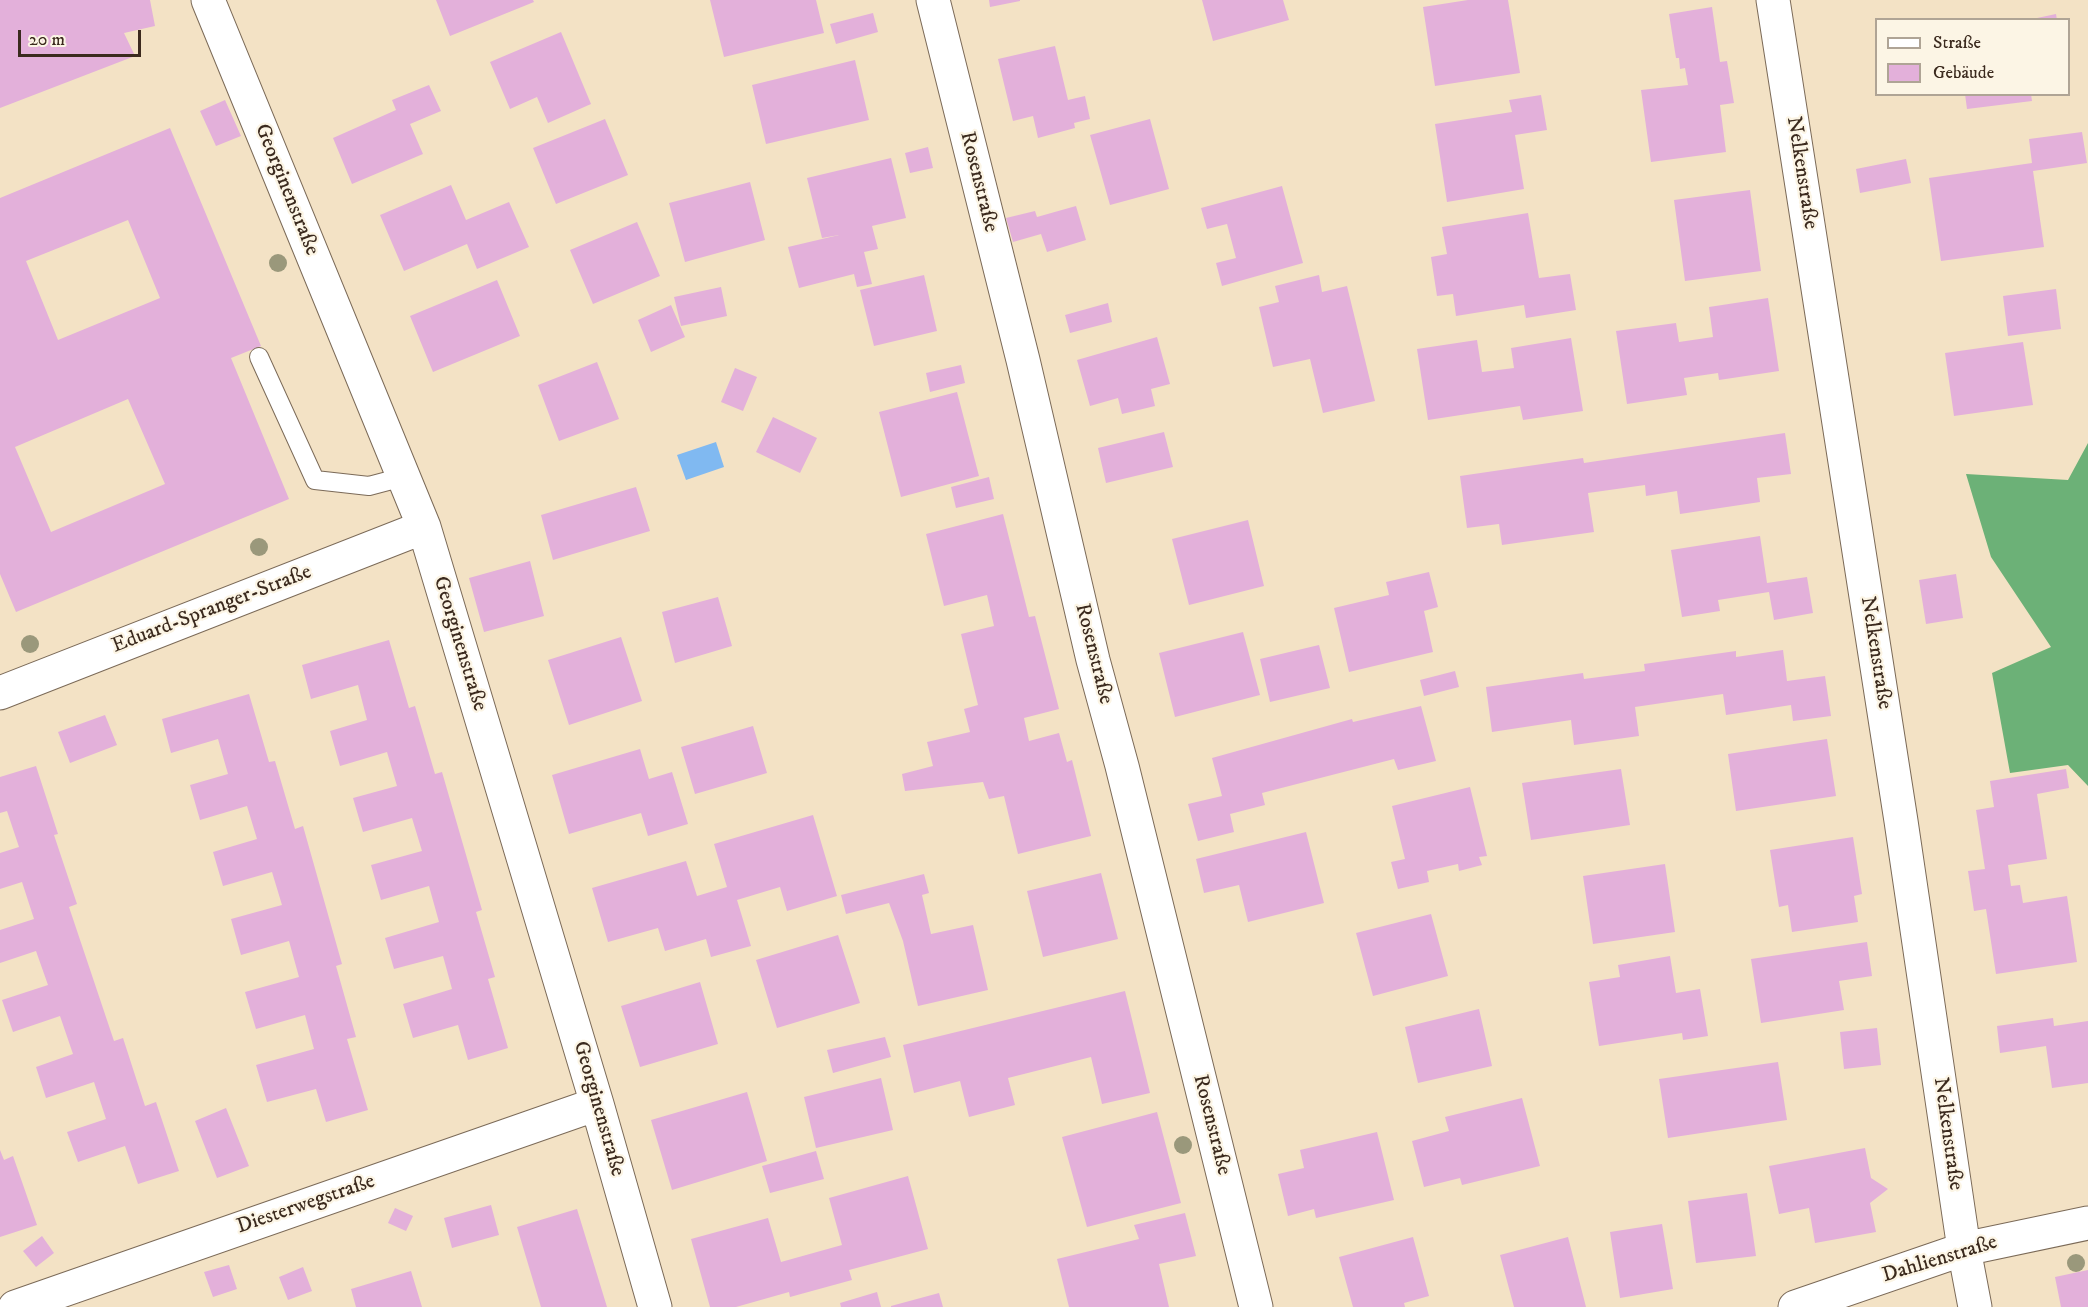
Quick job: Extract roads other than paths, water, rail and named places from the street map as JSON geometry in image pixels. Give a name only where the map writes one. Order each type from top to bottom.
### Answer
[{"type":"street","name":"Georginenstraße","points":[[208,0],[424,527],[597,1104],[655,1307]]},
{"type":"street","name":"Rosenstraße","points":[[933,0],[1026,371],[1093,660],[1125,777],[1256,1307]]},
{"type":"street","name":"Nelkenstraße","points":[[1773,0],[1901,821],[1964,1249],[1975,1307]]},
{"type":"street","name":"Eduard-Spranger-Straße","points":[[0,693],[424,527]]},
{"type":"street","name":"Diesterwegstraße","points":[[15,1307],[597,1104]]},
{"type":"street","name":"Dahlienstraße","points":[[1795,1307],[1964,1249],[2088,1223]]},
{"type":"lane","points":[[259,357],[315,480],[369,486],[403,477]]},
{"type":"water","points":[[716,442],[724,467],[686,480],[677,455]]}]
